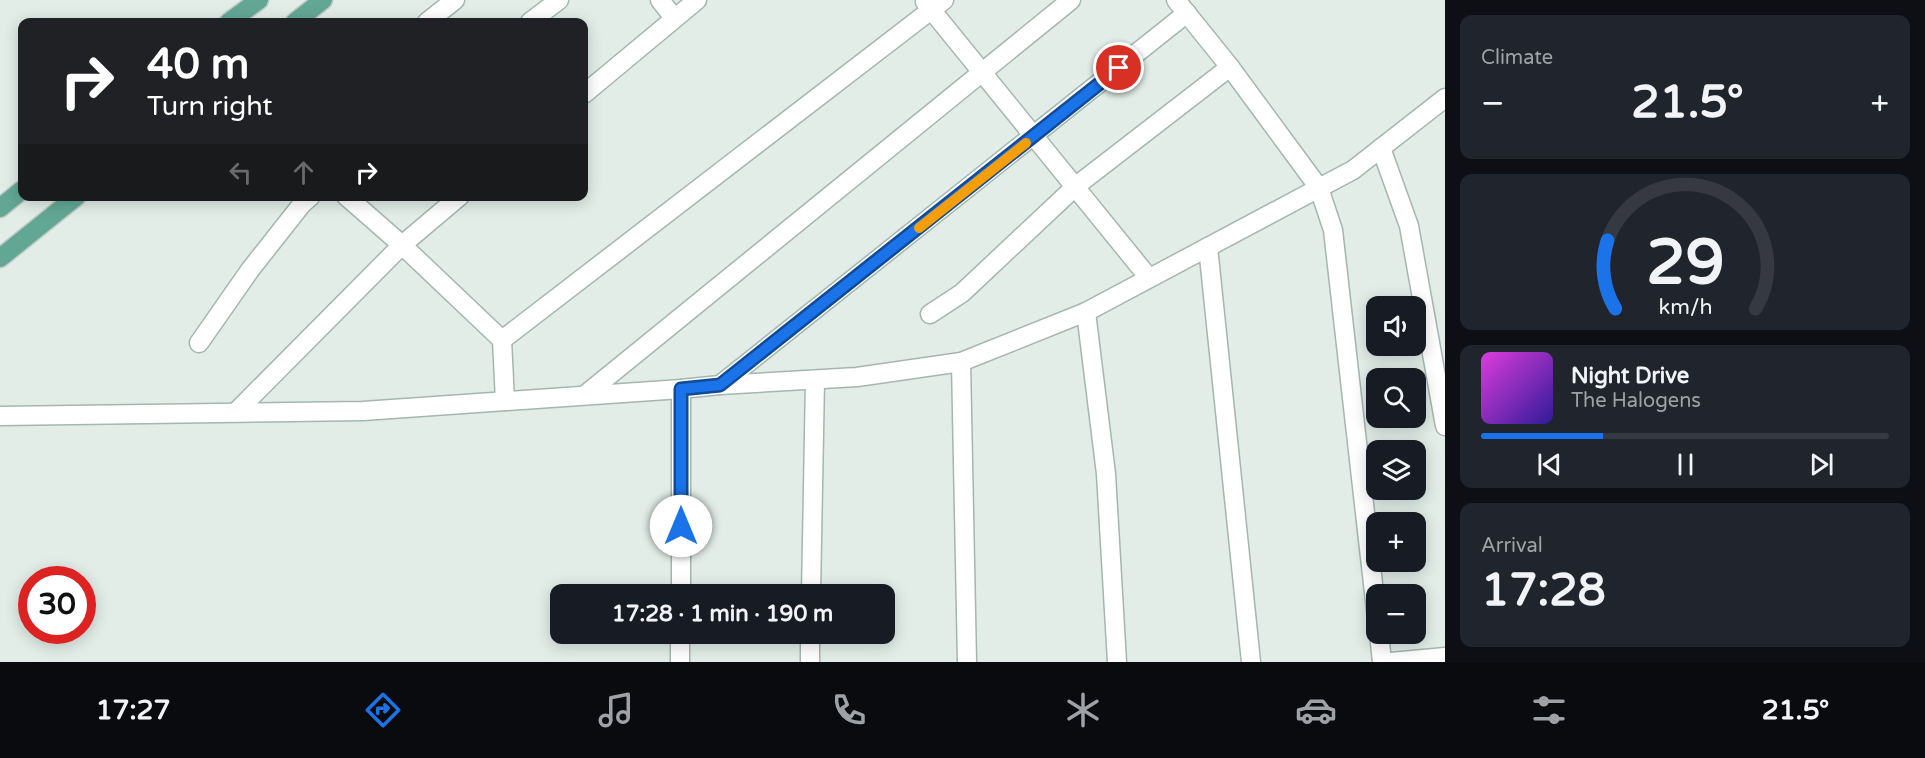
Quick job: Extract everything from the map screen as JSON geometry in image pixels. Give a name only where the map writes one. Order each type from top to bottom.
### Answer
[{"type":"main road","points":[[234,18],[259,0]]},
{"type":"main road","points":[[300,18],[323,0]]},
{"type":"main road","points":[[0,208],[18,193]]},
{"type":"main road","points":[[0,258],[71,201]]},
{"type":"street","points":[[432,18],[455,0]]},
{"type":"street","points":[[535,18],[559,0]]},
{"type":"street","points":[[660,0],[674,18]]},
{"type":"street","points":[[588,91],[697,0]]},
{"type":"street","points":[[585,395],[1071,0]]},
{"type":"street","points":[[502,340],[933,3],[982,71],[1149,278]]},
{"type":"street","points":[[720,385],[1035,136],[1181,7],[1230,67],[1319,188],[1333,230],[1373,584]]},
{"type":"street","points":[[930,314],[980,278],[1076,186],[1230,67]]},
{"type":"street","points":[[0,416],[363,411],[856,377],[961,362],[1086,312],[1353,170],[1444,100]]},
{"type":"street","points":[[1381,148],[1409,226],[1445,426]]},
{"type":"street","points":[[199,343],[250,270],[305,201]]},
{"type":"street","points":[[352,201],[402,245],[502,340],[506,401]]},
{"type":"street","points":[[236,411],[402,245],[454,201]]},
{"type":"street","points":[[1208,248],[1251,662]]},
{"type":"street","points":[[1086,312],[1106,474],[1118,662]]},
{"type":"street","points":[[961,362],[967,662]]},
{"type":"street","points":[[811,584],[815,380]]},
{"type":"street","points":[[681,389],[681,584]]},
{"type":"street","points":[[680,644],[680,662]]},
{"type":"street","points":[[810,644],[810,662]]},
{"type":"street","points":[[1380,644],[1382,662]]},
{"type":"street","points":[[1391,662],[1445,657]]},
{"type":"slow traffic","points":[[919,228],[1026,143]]},
{"type":"route","points":[[681,526],[681,389],[720,385],[1119,68]]}]
